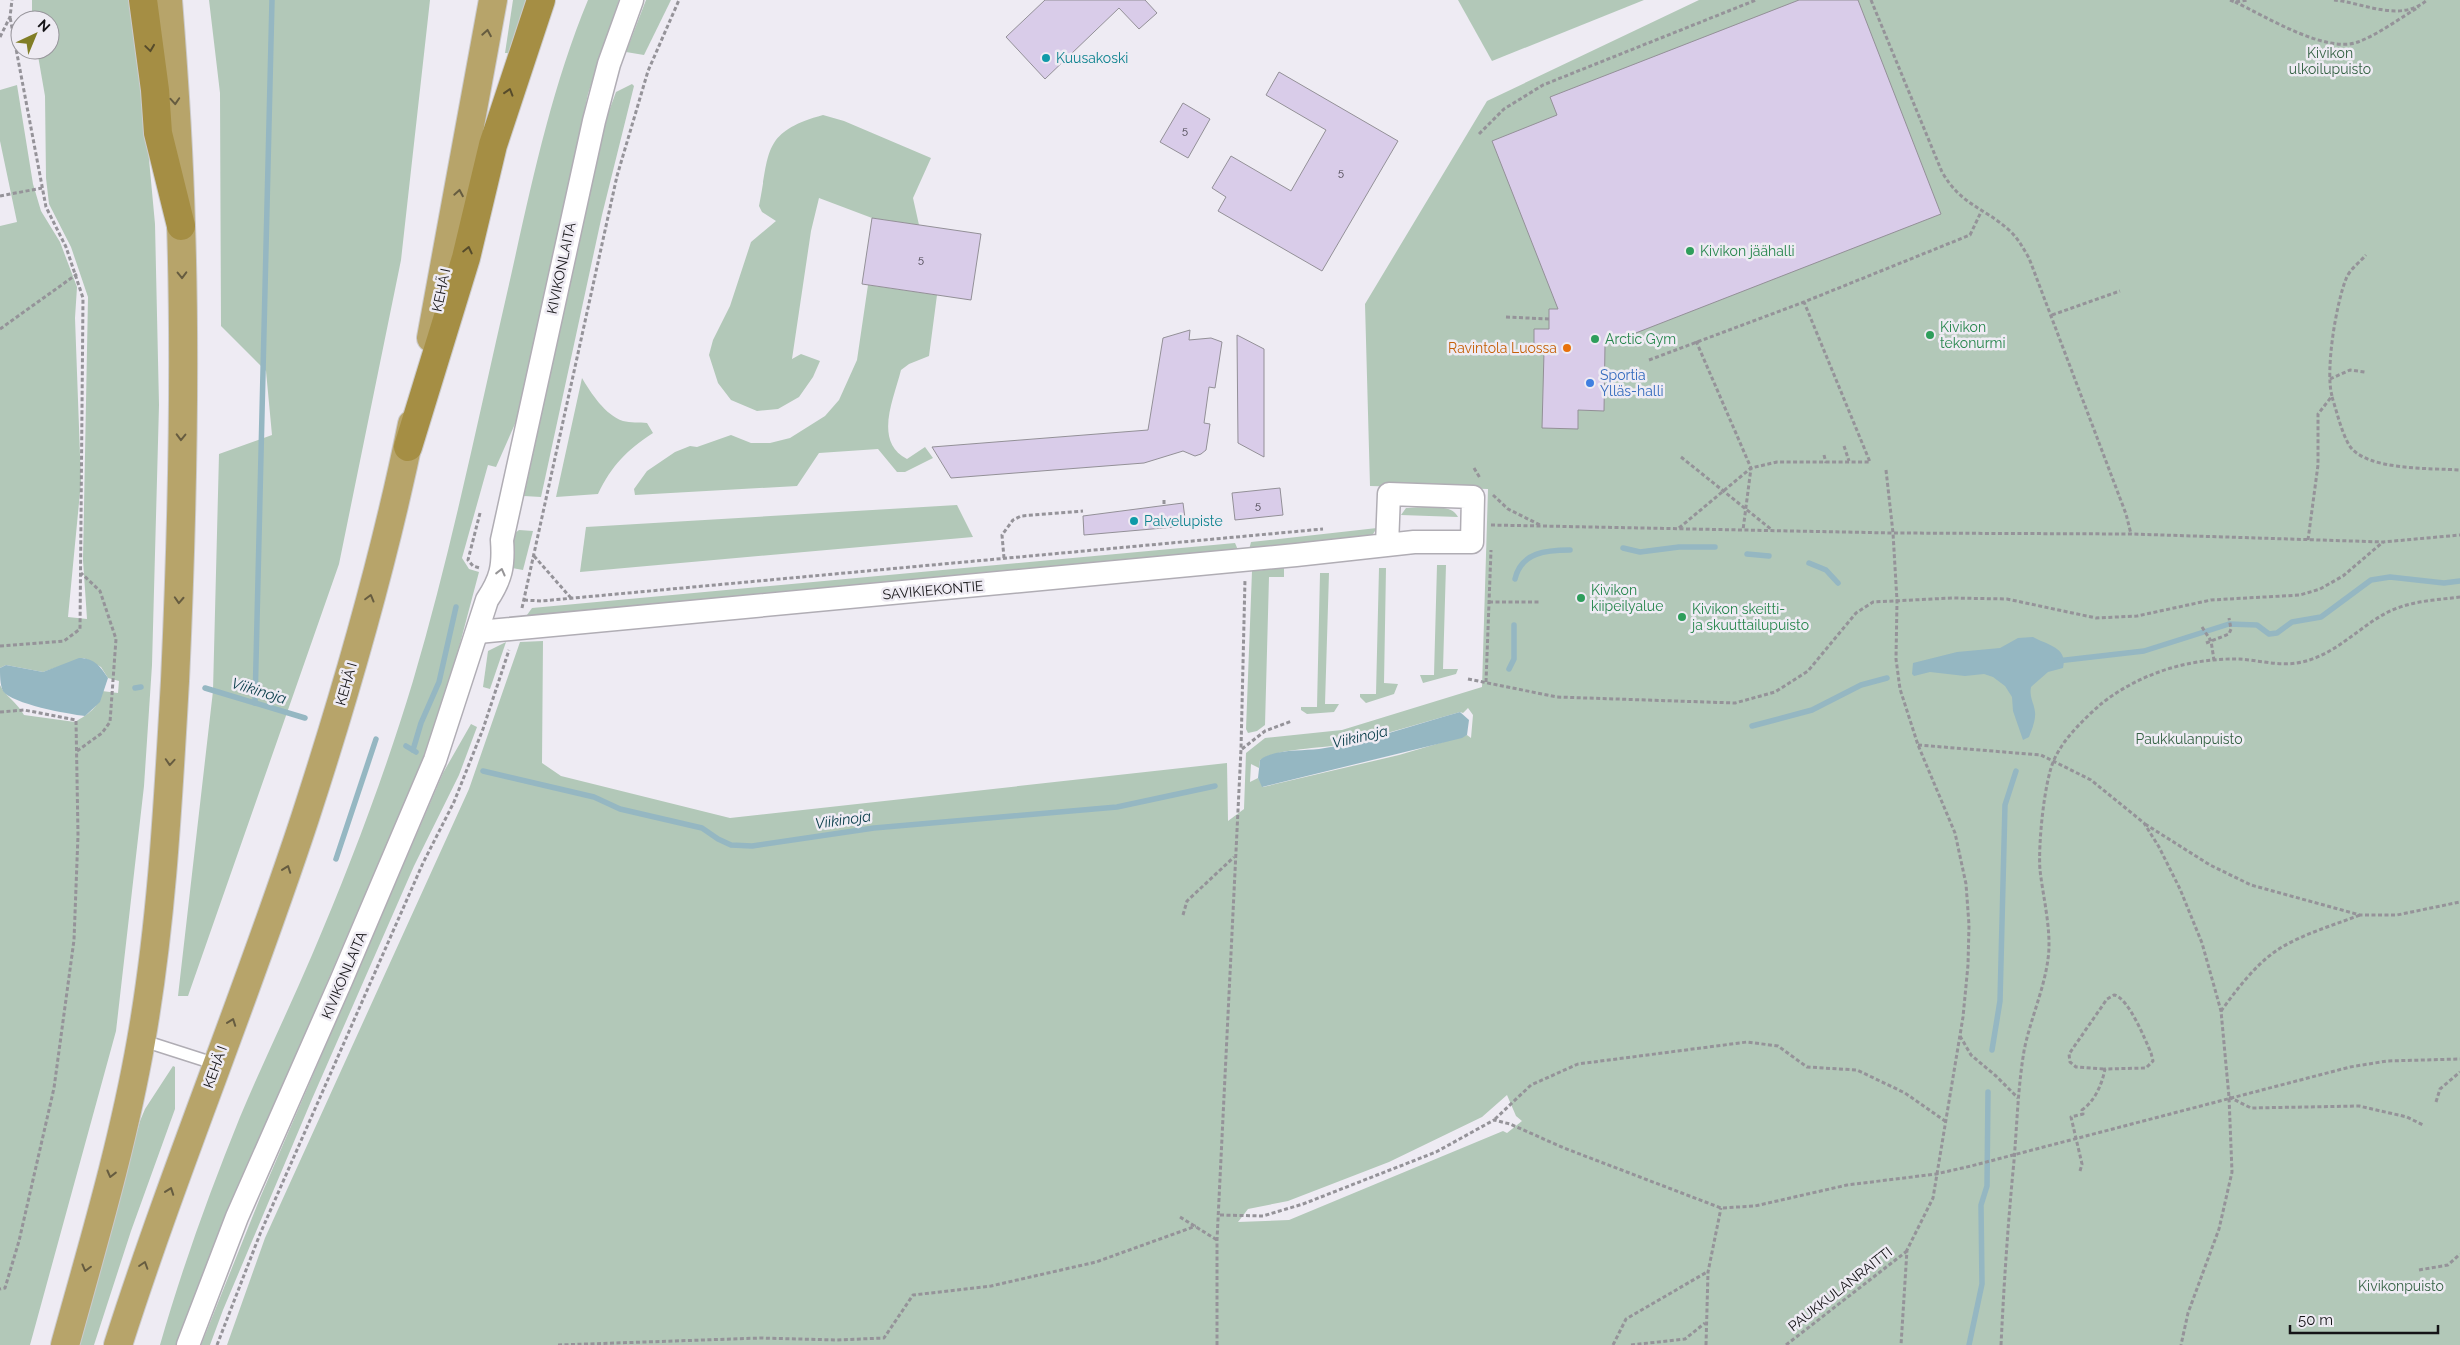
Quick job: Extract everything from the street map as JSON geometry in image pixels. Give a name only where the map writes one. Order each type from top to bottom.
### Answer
[{"type":"highway","points":[[143,0],[155,90],[158,133],[182,226]]},
{"type":"highway","points":[[65,1345],[123,1127],[141,1040],[153,959],[165,841],[179,591],[183,346],[182,226],[168,0]]},
{"type":"highway","name":"KEHÄ I","points":[[118,1345],[153,1236],[305,819],[376,576],[408,447],[445,271],[493,0]]},
{"type":"highway","points":[[408,447],[466,258],[493,145],[541,0]]},
{"type":"street","name":"KIVIKONLAITA","points":[[188,1345],[237,1217],[341,981],[435,760],[487,600],[498,584],[504,560],[502,540],[594,121],[609,64],[632,0]]},
{"type":"street","name":"SAVIKIEKONTIE","points":[[478,632],[1387,545]]},
{"type":"lane","points":[[141,1040],[216,1064]]},
{"type":"path","points":[[521,613],[617,176],[648,71],[679,0]]},
{"type":"path","points":[[1479,134],[1504,109],[1543,85],[1756,0]]},
{"type":"path","points":[[1871,0],[1942,172],[1950,186],[1981,212],[2010,231],[2029,258],[2052,315],[2066,360],[2126,514],[2131,534]]},
{"type":"path","points":[[2230,0],[2312,38],[2340,45],[2358,42],[2419,7],[2427,0]]},
{"type":"path","points":[[2235,2],[2248,0]]},
{"type":"path","points":[[2334,0],[2397,12],[2419,7]]},
{"type":"path","points":[[0,37],[10,18]]},
{"type":"path","points":[[0,646],[64,641],[80,629],[83,298],[77,274],[46,207],[18,60]]},
{"type":"path","points":[[0,196],[42,188]]},
{"type":"path","points":[[1649,360],[1804,302],[1970,235],[1981,212]]},
{"type":"path","points":[[2366,255],[2346,277],[2336,320],[2330,379],[2332,396],[2349,445],[2357,453],[2375,462],[2460,470]]},
{"type":"path","points":[[0,329],[77,274]]},
{"type":"path","points":[[2052,315],[2120,291]]},
{"type":"path","points":[[1678,528],[1751,468],[1777,462],[1870,462],[1804,302]]},
{"type":"path","points":[[1506,317],[1549,319]]},
{"type":"path","points":[[0,325],[5,325]]},
{"type":"path","points":[[1696,342],[1751,468],[1743,530]]},
{"type":"path","points":[[2330,379],[2350,370],[2365,372]]},
{"type":"path","points":[[2308,540],[2318,465],[2318,414],[2332,396]]},
{"type":"path","points":[[1844,446],[1849,462]]},
{"type":"path","points":[[1824,455],[1826,462]]},
{"type":"path","points":[[1681,457],[1724,489],[1773,530]]},
{"type":"path","points":[[1474,468],[1482,480]]},
{"type":"path","points":[[1886,470],[1893,533],[1897,601],[1896,659],[1900,689],[1918,745],[1955,833],[1966,884],[1969,925],[1968,965],[1959,1036],[1933,1198],[1907,1250],[1901,1345]]},
{"type":"path","points":[[1492,493],[1508,509],[1543,526]]},
{"type":"path","points":[[1164,500],[1164,506]]},
{"type":"path","points":[[1004,558],[1002,535],[1013,520],[1021,516],[1083,511]]},
{"type":"path","points":[[480,513],[468,560],[473,566],[480,568]]},
{"type":"path","points":[[1492,534],[1492,525],[1893,533],[2131,534],[2383,542],[2460,535]]},
{"type":"path","points":[[524,600],[541,601],[1328,528]]},
{"type":"path","points":[[1468,679],[1557,697],[1735,703],[1775,692],[1808,671],[1856,613],[1873,602],[1952,598],[2007,599],[2096,618],[2137,616],[2211,600],[2300,595],[2320,589],[2343,576],[2383,542]]},
{"type":"path","points":[[1486,682],[1491,544]]},
{"type":"path","points":[[534,556],[572,598]]},
{"type":"path","points":[[76,751],[102,733],[110,722],[116,640],[100,591],[81,573]]},
{"type":"path","points":[[1218,1345],[1217,1240],[1220,1215],[1241,749],[1245,574]]},
{"type":"path","points":[[2001,1345],[2005,1263],[2018,1099],[2025,1047],[2039,1001],[2049,957],[2040,865],[2044,806],[2053,761],[2075,730],[2101,705],[2127,686],[2182,665],[2214,660],[2296,663],[2333,650],[2388,612],[2425,601],[2460,597]]},
{"type":"path","points":[[1489,602],[1539,602]]},
{"type":"path","points":[[2206,643],[2229,634],[2231,629],[2229,618]]},
{"type":"path","points":[[2202,627],[2211,641],[2214,660]]},
{"type":"path","points":[[216,1345],[272,1207],[423,863],[454,802],[510,648]]},
{"type":"path","points":[[1817,652],[1822,655]]},
{"type":"path","points":[[1648,694],[1648,700]]},
{"type":"path","points":[[0,712],[24,710],[76,720],[78,835],[74,940],[54,1088],[19,1241],[5,1288],[0,1290]]},
{"type":"path","points":[[1241,749],[1265,731],[1292,721]]},
{"type":"path","points":[[1918,745],[2041,755],[2091,780],[2144,823],[2210,865],[2251,885],[2360,915],[2397,915],[2460,902]]},
{"type":"path","points":[[2144,823],[2159,847],[2180,889],[2202,943],[2221,1011],[2228,1097],[2232,1172],[2219,1230],[2188,1313],[2181,1345]]},
{"type":"path","points":[[1183,915],[1186,901],[1235,857]]},
{"type":"path","points":[[2221,1011],[2239,986],[2280,948],[2299,938],[2360,915]]},
{"type":"path","points":[[2114,995],[2119,995],[2126,1002],[2151,1053],[2153,1061],[2146,1068],[2105,1069],[2076,1067],[2070,1062],[2069,1054],[2107,999],[2114,995]]},
{"type":"path","points":[[1959,1036],[1971,1056],[1996,1076],[2018,1099]]},
{"type":"path","points":[[1220,1215],[1263,1216],[1303,1204],[1436,1152],[1494,1120],[1531,1085],[1578,1064],[1747,1042],[1778,1046],[1807,1067],[1857,1070],[1905,1093],[1945,1121]]},
{"type":"path","points":[[1494,1120],[1510,1124],[1564,1148],[1721,1208],[1755,1206],[1847,1185],[1936,1174],[2014,1156],[2228,1097],[2350,1066],[2387,1061],[2460,1059]]},
{"type":"path","points":[[2080,1171],[2082,1164],[2071,1117],[2083,1114],[2082,1110],[2094,1098],[2105,1069]]},
{"type":"path","points":[[2436,1102],[2440,1089],[2460,1072]]},
{"type":"path","points":[[2228,1097],[2251,1108],[2359,1106],[2407,1117],[2423,1125]]},
{"type":"path","points":[[1706,1345],[1708,1272],[1721,1208]]},
{"type":"path","points":[[1180,1217],[1217,1240]]},
{"type":"path","points":[[558,1345],[761,1338],[836,1340],[884,1338],[913,1295],[991,1286],[1096,1262],[1196,1226]]},
{"type":"path","name":"PAUKKULANRAITTI","points":[[1786,1345],[1907,1250]]},
{"type":"path","points":[[2419,1270],[2448,1265],[2460,1254]]},
{"type":"path","points":[[1612,1345],[1626,1319],[1708,1272]]},
{"type":"path","points":[[1631,1345],[1685,1339],[1706,1323]]},
{"type":"green space","points":[[32,0],[130,0],[140,62],[155,224],[159,405],[152,665],[144,786],[116,1031],[30,1345],[0,1345],[0,685],[24,715],[75,722],[96,706],[102,691],[118,693],[119,681],[108,678],[101,667],[84,658],[43,672],[6,665],[0,668],[0,226],[17,222],[0,141],[0,90],[17,85],[33,184],[41,211],[60,242],[77,287],[75,318],[81,482],[68,617],[87,619],[83,560],[88,297],[71,247],[49,204],[46,178],[45,96],[39,60],[60,60],[60,10],[32,10]]},
{"type":"green space","points":[[209,0],[430,0],[401,260],[339,564],[188,996],[178,996],[213,691],[219,454],[272,435],[266,371],[221,326],[220,93]]},
{"type":"green space","points":[[513,0],[530,0],[509,53],[505,53]]},
{"type":"green space","points":[[588,0],[619,0],[588,94],[518,417],[496,467],[488,465],[462,558],[469,569],[479,572],[448,689],[423,759],[230,1209],[176,1345],[160,1345],[187,1259],[218,1173],[240,1117],[340,888],[379,785],[402,716],[427,631],[453,531],[543,138],[563,68]]},
{"type":"green space","points":[[646,0],[671,0],[644,55],[626,52]]},
{"type":"green space","points":[[1458,0],[1644,0],[1492,61]]},
{"type":"green space","points":[[1699,0],[2460,0],[2460,1345],[227,1345],[265,1238],[469,789],[520,642],[543,641],[542,763],[561,776],[730,818],[1227,763],[1228,821],[1244,809],[1246,753],[1265,738],[1342,730],[1482,687],[1488,489],[1370,486],[1365,304],[1487,101]],"holes":[[[1468,708],[1473,715],[1471,738],[1467,735],[1399,755],[1263,787],[1258,778],[1250,782],[1251,764],[1259,768],[1260,760],[1281,752],[1353,742],[1460,712],[1463,713]],[[1507,1095],[1516,1116],[1522,1121],[1507,1133],[1503,1131],[1289,1220],[1238,1222],[1248,1209],[1288,1201],[1389,1162],[1482,1117]]]},
{"type":"green space","points":[[632,84],[634,86],[602,215],[541,497],[524,496],[605,122],[616,92]]},
{"type":"green space","points":[[823,115],[844,121],[931,158],[913,198],[919,225],[872,218],[819,198],[811,231],[792,359],[801,354],[820,361],[813,377],[799,397],[778,409],[757,411],[731,400],[718,383],[709,355],[713,340],[730,306],[751,242],[776,221],[762,212],[759,206],[765,171],[772,146],[789,129]]},
{"type":"green space","points":[[868,285],[937,295],[929,356],[909,364],[901,370],[891,406],[888,431],[891,442],[897,451],[907,459],[925,447],[933,458],[905,472],[897,472],[878,449],[819,453],[797,486],[635,495],[634,489],[647,471],[675,452],[690,446],[697,447],[731,435],[751,443],[770,443],[790,438],[825,416],[839,400],[857,360]]},
{"type":"green space","points":[[582,378],[594,397],[610,414],[623,421],[647,423],[653,433],[621,459],[598,494],[556,497]]},
{"type":"green space","points":[[957,505],[973,537],[580,572],[586,527]]},
{"type":"green space","points":[[1406,508],[1449,509],[1458,517],[1401,515]]},
{"type":"green space","points":[[1377,528],[1371,537],[1249,550],[1251,542]]},
{"type":"green space","points":[[519,530],[533,531],[523,570],[507,567],[515,533]]},
{"type":"green space","points":[[1235,543],[1238,550],[534,616],[527,615],[532,608]]},
{"type":"green space","points":[[1437,565],[1446,565],[1443,669],[1458,669],[1456,674],[1423,683],[1420,675],[1434,675]]},
{"type":"green space","points":[[1284,568],[1284,577],[1269,577],[1265,725],[1257,731],[1248,733],[1246,729],[1252,571]]},
{"type":"green space","points":[[1379,568],[1386,568],[1384,683],[1398,684],[1394,694],[1366,703],[1360,697],[1360,694],[1376,694]]},
{"type":"green space","points":[[1320,573],[1329,573],[1325,704],[1339,704],[1334,712],[1307,714],[1301,710],[1301,707],[1317,707]]},
{"type":"green space","points":[[506,642],[490,689],[483,687],[488,651]]},
{"type":"green space","points":[[471,724],[477,727],[459,775],[414,866],[312,1099],[210,1345],[201,1345],[260,1198],[443,773]]},
{"type":"green space","points":[[173,1066],[175,1067],[175,1109],[131,1231],[94,1345],[78,1345],[140,1121],[145,1109]]},
{"type":"water","points":[[2033,637],[2059,651],[2064,661],[2063,668],[2048,672],[2031,687],[2035,718],[2029,737],[2023,740],[2013,711],[2012,697],[2005,686],[1993,677],[1984,674],[1965,676],[1930,672],[1914,676],[1912,674],[1913,663],[1957,652],[2000,648],[2018,638]]},
{"type":"water","points":[[79,658],[92,661],[108,678],[100,702],[85,716],[28,704],[8,696],[3,691],[0,668],[6,665],[43,672]]},
{"type":"water","points":[[1460,712],[1469,720],[1467,735],[1462,738],[1262,787],[1258,778],[1260,760],[1272,754],[1319,749],[1354,742]]},
{"type":"building","name":"Kuusakoski","points":[[1045,0],[1145,0],[1157,13],[1139,29],[1119,8],[1045,79],[1006,37]]},
{"type":"building","name":"Kivikon jäähalli","points":[[1799,0],[1858,0],[1941,214],[1605,345],[1604,411],[1578,410],[1578,429],[1542,428],[1544,352],[1534,352],[1534,329],[1549,329],[1549,309],[1558,309],[1492,141],[1557,115],[1550,97]]},
{"type":"building","points":[[1279,72],[1398,141],[1322,271],[1218,211],[1226,197],[1212,188],[1231,156],[1291,191],[1326,130],[1266,95]]},
{"type":"building","points":[[1183,103],[1210,119],[1188,158],[1160,142]]},
{"type":"building","points":[[872,218],[981,234],[971,300],[862,284]]},
{"type":"building","points":[[1190,330],[1189,340],[1211,338],[1222,342],[1215,388],[1209,387],[1204,423],[1210,424],[1206,450],[1201,454],[1195,456],[1183,451],[1144,463],[951,478],[932,447],[1148,430],[1163,338]]},
{"type":"building","points":[[1237,335],[1264,349],[1264,457],[1238,443]]},
{"type":"building","points":[[1280,488],[1283,515],[1235,520],[1232,493]]},
{"type":"building","name":"Palvelupiste","points":[[1183,503],[1186,526],[1084,535],[1083,516]]},
{"type":"waterway","points":[[255,703],[272,0]]},
{"type":"waterway","points":[[1623,548],[1640,552],[1679,547],[1715,547]]},
{"type":"waterway","points":[[1515,579],[1523,563],[1536,554],[1570,550]]},
{"type":"waterway","points":[[1747,554],[1769,556]]},
{"type":"waterway","points":[[1809,563],[1826,570],[1838,583]]},
{"type":"waterway","points":[[2057,661],[2144,651],[2229,624],[2257,625],[2269,634],[2277,633],[2292,622],[2321,617],[2371,580],[2390,577],[2444,583],[2460,581]]},
{"type":"waterway","points":[[413,750],[421,723],[439,682],[456,607]]},
{"type":"waterway","points":[[1509,669],[1514,659],[1514,625]]},
{"type":"waterway","points":[[1752,726],[1812,710],[1861,685],[1887,678]]},
{"type":"waterway","name":"Viikinoja","points":[[135,688],[141,687]]},
{"type":"waterway","name":"Viikinoja","points":[[205,688],[305,718]]},
{"type":"waterway","points":[[336,859],[376,739]]},
{"type":"waterway","name":"Viikinoja","points":[[406,746],[416,752]]},
{"type":"waterway","name":"Viikinoja","points":[[483,771],[594,797],[620,809],[702,828],[731,845],[752,846],[874,828],[1117,807],[1215,786]]},
{"type":"waterway","points":[[1992,1050],[2000,1001],[2005,805],[2016,771]]},
{"type":"waterway","points":[[1969,1345],[1982,1284],[1981,1205],[1987,1186],[1988,1092]]},
{"type":"place","name":"Kuusakoski","points":[[1046,58]]},
{"type":"place","name":"Kivikon jäähalli","points":[[1690,251]]},
{"type":"place","name":"Kivikon tekonurmi","points":[[1930,335]]},
{"type":"place","name":"Arctic Gym","points":[[1595,339]]},
{"type":"place","name":"Ravintola Luossa","points":[[1567,348]]},
{"type":"place","name":"Sportia Ylläs-halli","points":[[1590,383]]},
{"type":"place","name":"Palvelupiste","points":[[1134,521]]},
{"type":"place","name":"Kivikon kiipeilyalue","points":[[1581,598]]},
{"type":"place","name":"Kivikon skeitti- ja skuuttailupuisto","points":[[1682,617]]},
{"type":"park label","name":"Kivikon ulkoilupuisto","points":[[2330,62]]},
{"type":"park label","name":"Paukkulanpuisto","points":[[2189,739]]},
{"type":"park label","name":"Kivikonpuisto","points":[[2401,1286]]}]
